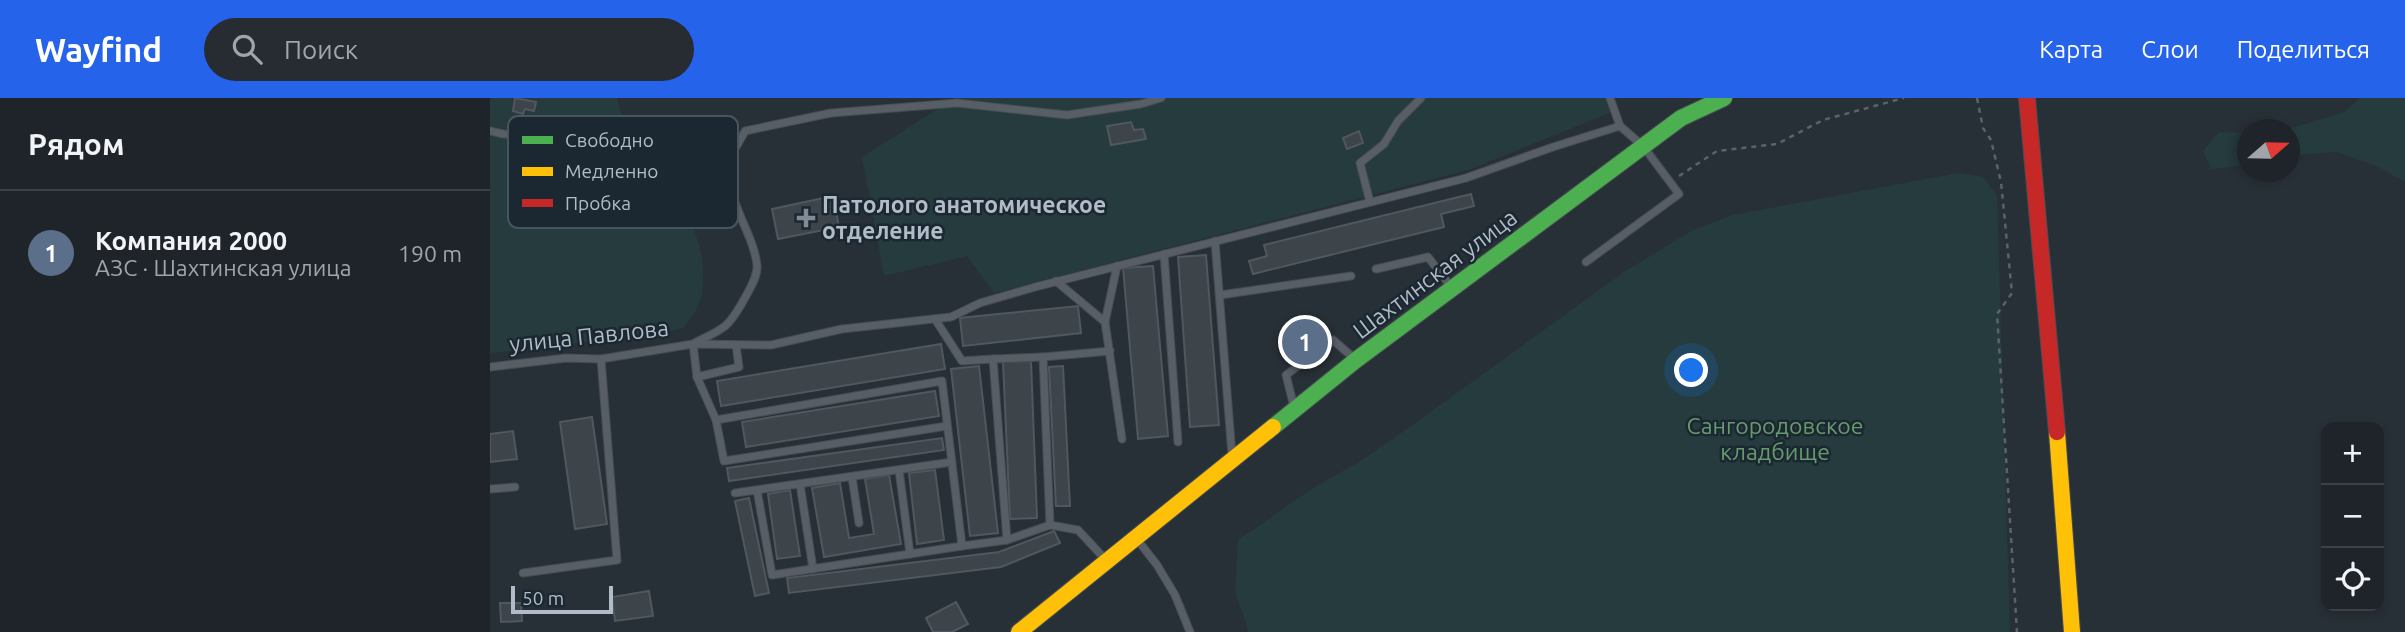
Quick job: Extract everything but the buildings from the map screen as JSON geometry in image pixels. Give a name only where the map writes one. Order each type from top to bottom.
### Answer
[{"type":"street","name":"Шахтинская улица","points":[[1019,632],[1356,360],[1681,118],[1724,98]]},
{"type":"street","points":[[2027,98],[2049,329],[2072,632]]},
{"type":"lane","points":[[738,145],[745,131],[831,113],[957,103],[1068,116],[1161,98]]},
{"type":"lane","points":[[1370,202],[1360,163],[1384,144],[1398,121],[1421,98]]},
{"type":"lane","points":[[1586,262],[1679,194],[1643,146],[1620,126],[1610,98]]},
{"type":"lane","points":[[693,344],[771,345],[842,329],[951,317],[980,303],[1056,281],[1466,178],[1620,126]]},
{"type":"lane","points":[[490,131],[508,133]]},
{"type":"lane","points":[[693,344],[724,329],[734,319],[752,286],[758,267],[738,210]]},
{"type":"lane","points":[[1216,241],[1232,459]]},
{"type":"lane","points":[[1164,254],[1178,442]]},
{"type":"lane","points":[[1376,269],[1428,257],[1453,288]]},
{"type":"lane","points":[[1117,266],[1105,322],[1122,439]]},
{"type":"lane","points":[[1220,295],[1351,276]]},
{"type":"lane","points":[[1056,281],[1105,322]]},
{"type":"lane","points":[[935,319],[962,361],[1110,351]]},
{"type":"lane","points":[[1295,411],[1286,375],[1333,340],[1356,360]]},
{"type":"lane","points":[[693,344],[697,377],[716,420],[724,461],[947,426]]},
{"type":"lane","name":"улица Павлова","points":[[490,366],[566,358],[601,359],[693,344]]},
{"type":"lane","points":[[697,377],[739,367],[736,345]]},
{"type":"lane","points":[[1043,357],[1050,525]]},
{"type":"lane","points":[[523,573],[617,560],[601,359]]},
{"type":"lane","points":[[993,359],[1007,540]]},
{"type":"lane","points":[[716,420],[942,381],[962,546]]},
{"type":"lane","points":[[735,493],[952,462]]},
{"type":"lane","points":[[899,470],[910,554]]},
{"type":"lane","points":[[852,477],[859,523]]},
{"type":"lane","points":[[800,484],[813,569]]},
{"type":"lane","points":[[490,489],[515,487]]},
{"type":"lane","points":[[757,490],[772,575],[1007,540],[1050,525],[1078,530],[1107,561]]},
{"type":"lane","points":[[1135,537],[1157,565],[1175,595],[1190,632]]},
{"type":"path","points":[[1670,182],[1717,152],[1777,144],[1823,120],[1904,98]]},
{"type":"path","points":[[1977,98],[1983,128],[1991,140],[2001,182],[2012,293],[1997,314],[2017,632]]},
{"type":"green space","points":[[490,98],[617,98],[623,116],[508,116],[508,228],[693,228],[700,251],[703,276],[700,301],[683,328],[656,334],[490,353]]},
{"type":"green space","points":[[955,98],[1613,98],[1617,110],[1468,170],[994,293],[967,256],[884,276],[862,157]]},
{"type":"green space","points":[[2360,98],[2405,98],[2405,182],[2376,166],[2337,152],[2300,154],[2300,125],[2345,112]]},
{"type":"green space","points":[[2219,132],[2237,133],[2237,166],[2211,169],[2203,151]]},
{"type":"green space","name":"Сангородовское кладбище","points":[[1958,173],[1983,177],[1997,195],[2010,632],[1249,632],[1235,592],[1238,540],[1313,488],[1357,463],[1407,429],[1624,272],[1693,230],[1733,215]]},
{"type":"traffic: fast","points":[[1273,427],[1356,360],[1681,118],[1724,98]]},
{"type":"traffic: slow","points":[[1019,632],[1273,427]]},
{"type":"traffic: slow","points":[[2057,432],[2072,632]]},
{"type":"traffic: jam","points":[[2027,98],[2057,432]]},
{"type":"place","name":"Патолого анатомическое отделение","points":[[806,218]]},
{"type":"place","name":"Компания 2000","points":[[1305,342]]}]
